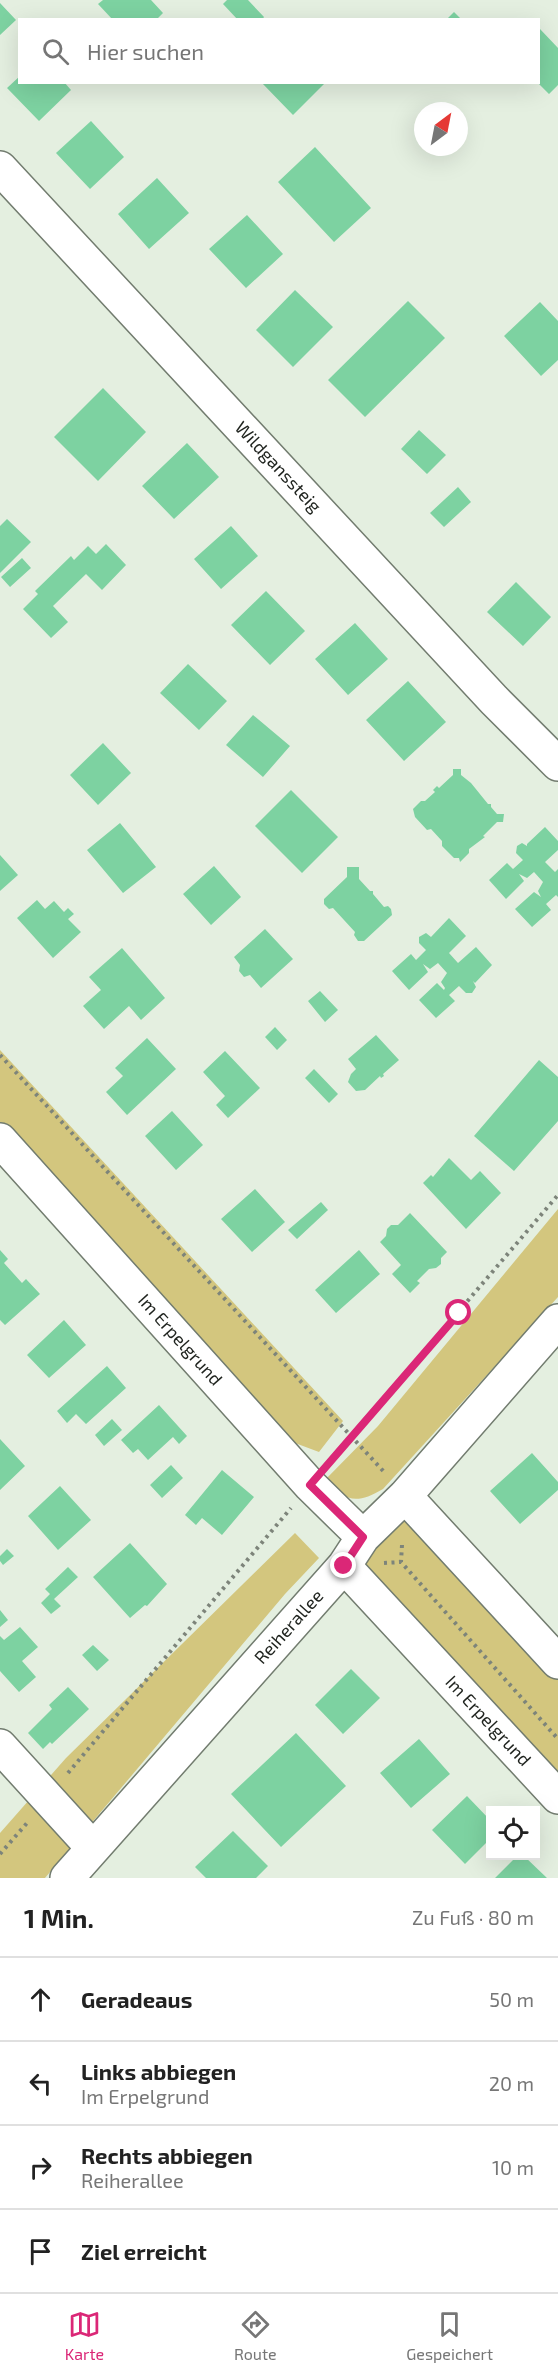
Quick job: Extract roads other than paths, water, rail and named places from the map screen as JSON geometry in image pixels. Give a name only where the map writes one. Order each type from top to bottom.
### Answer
[{"type":"street","name":"Wildganssteig","points":[[0,168],[494,700],[558,764]]},
{"type":"street","name":"Im Erpelgrund","points":[[0,1140],[310,1485],[363,1537]]},
{"type":"street","name":"Reiherallee","points":[[67,1878],[92,1847],[344,1566],[363,1537],[405,1496],[558,1321]]},
{"type":"street","points":[[405,1496],[558,1662]]},
{"type":"street","name":"Im Erpelgrund","points":[[344,1566],[558,1797]]},
{"type":"street","points":[[0,1746],[92,1847]]}]
